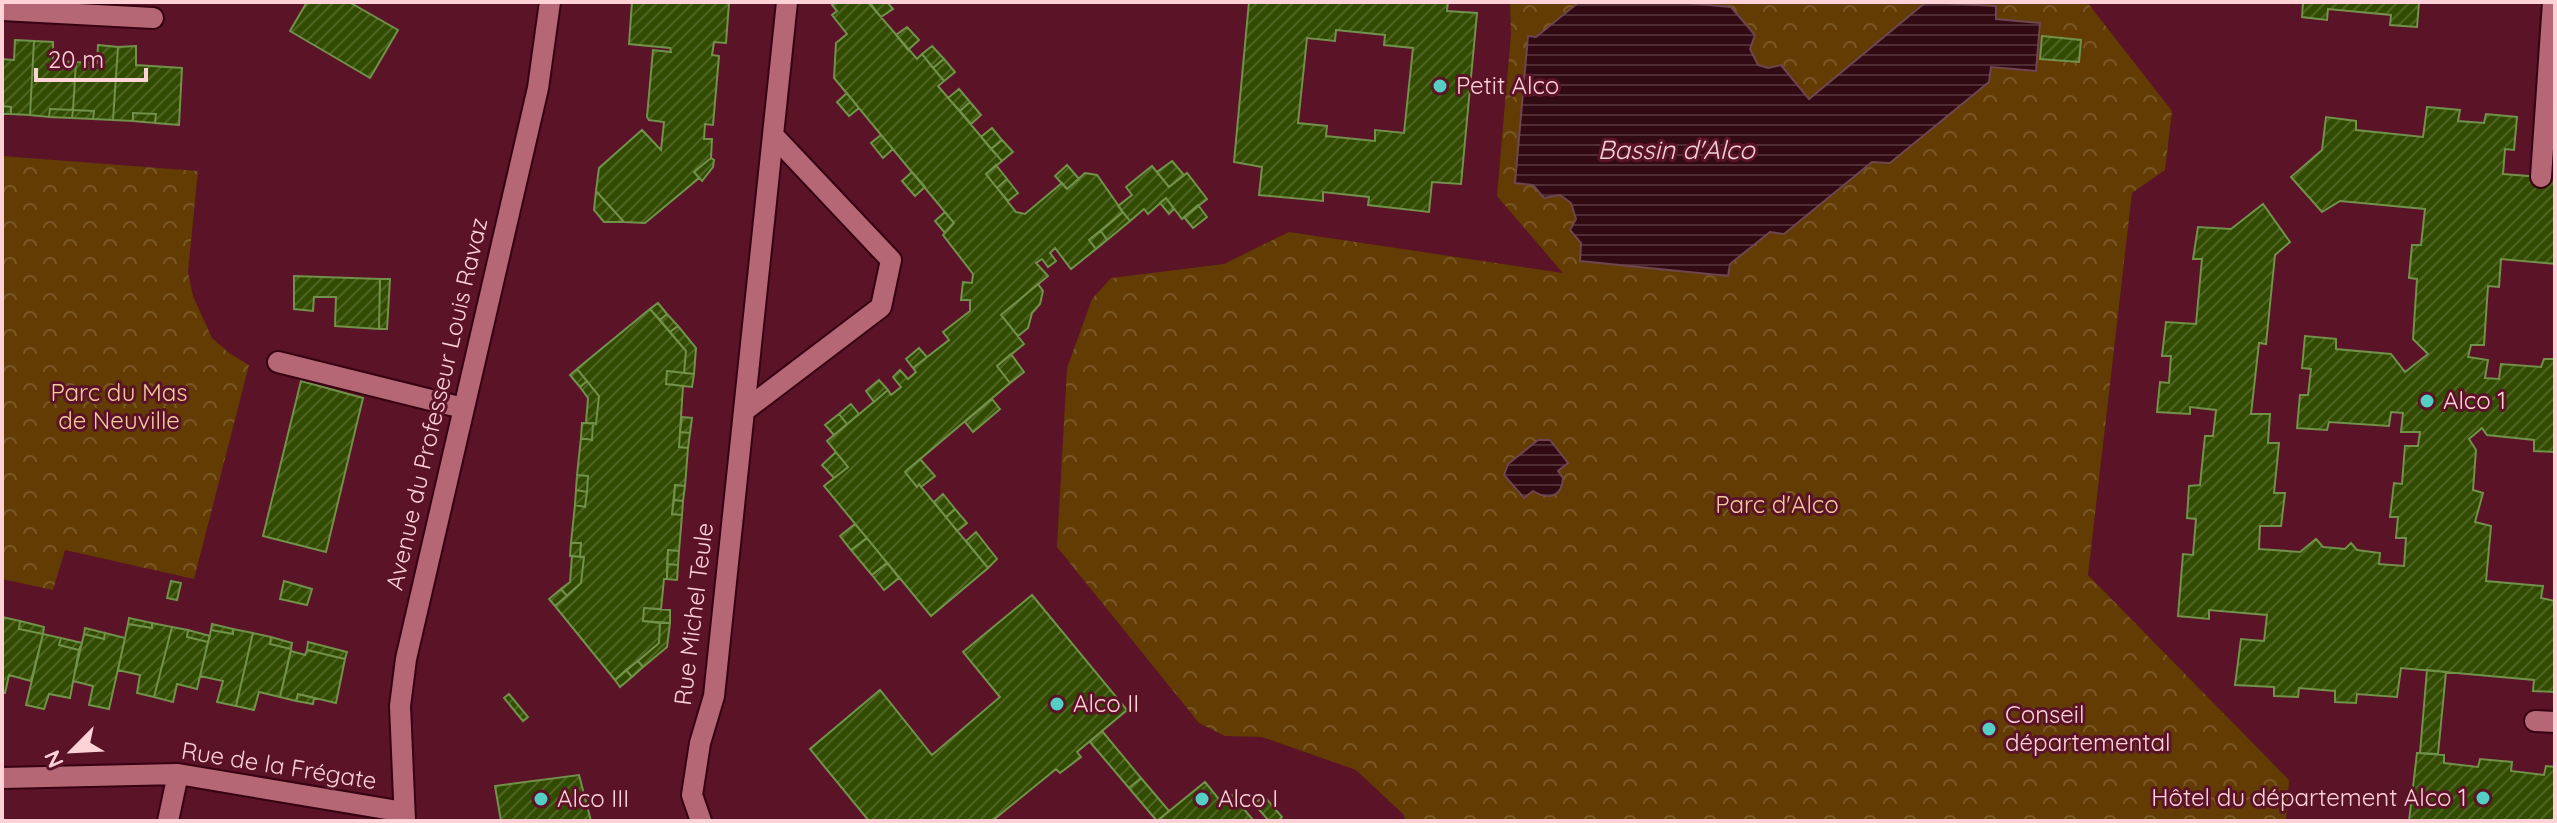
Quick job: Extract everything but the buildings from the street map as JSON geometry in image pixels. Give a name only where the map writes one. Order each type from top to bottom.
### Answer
[{"type":"street","name":"Avenue du Professeur Louis Ravaz","points":[[405,816],[400,706],[406,659],[538,88],[550,2]]},
{"type":"street","name":"Rue Michel Teule","points":[[701,821],[692,795],[700,743],[714,696],[787,2]]},
{"type":"street","points":[[2541,177],[2553,2]]},
{"type":"street","points":[[2,10],[78,8],[153,18]]},
{"type":"street","points":[[744,411],[881,307],[891,260],[773,135]]},
{"type":"street","points":[[278,362],[463,408]]},
{"type":"street","points":[[168,821],[178,774]]},
{"type":"street","name":"Rue de la Frégate","points":[[2,778],[178,774],[405,816]]},
{"type":"green space","name":"Parc d'Alco","points":[[1510,2],[2087,2],[2172,111],[2165,170],[2132,193],[2088,575],[2289,780],[2286,821],[1406,821],[1403,814],[1356,770],[1262,737],[1225,736],[1199,723],[1057,547],[1067,368],[1092,299],[1111,278],[1224,264],[1289,232],[1563,273],[1497,196],[1511,34]]},
{"type":"green space","name":"Parc du Mas de Neuville","points":[[2,156],[198,171],[188,272],[193,296],[212,338],[249,365],[194,579],[65,550],[53,590],[2,579]]},
{"type":"water","name":"Bassin d'Alco","points":[[1579,2],[1676,2],[1731,7],[1755,35],[1750,49],[1758,65],[1768,68],[1781,65],[1809,99],[1926,2],[1996,6],[1996,19],[2040,23],[2036,71],[1991,67],[1989,82],[1890,163],[1872,162],[1784,234],[1770,232],[1730,264],[1728,276],[1580,261],[1581,243],[1570,230],[1576,219],[1571,203],[1560,195],[1544,198],[1533,185],[1515,183],[1528,36],[1536,37]]},
{"type":"water","points":[[1538,440],[1550,440],[1568,463],[1558,471],[1563,478],[1557,493],[1543,496],[1533,491],[1524,498],[1504,475],[1508,464]]},
{"type":"place","name":"Petit Alco","points":[[1440,86]]},
{"type":"place","name":"Alco 1","points":[[2427,401]]},
{"type":"place","name":"Alco II","points":[[1057,704]]},
{"type":"place","name":"Conseil départemental","points":[[1989,729]]},
{"type":"place","name":"Hôtel du département Alco 1","points":[[2483,798]]},
{"type":"place","name":"Alco III","points":[[541,799]]},
{"type":"place","name":"Alco I","points":[[1202,799]]}]
